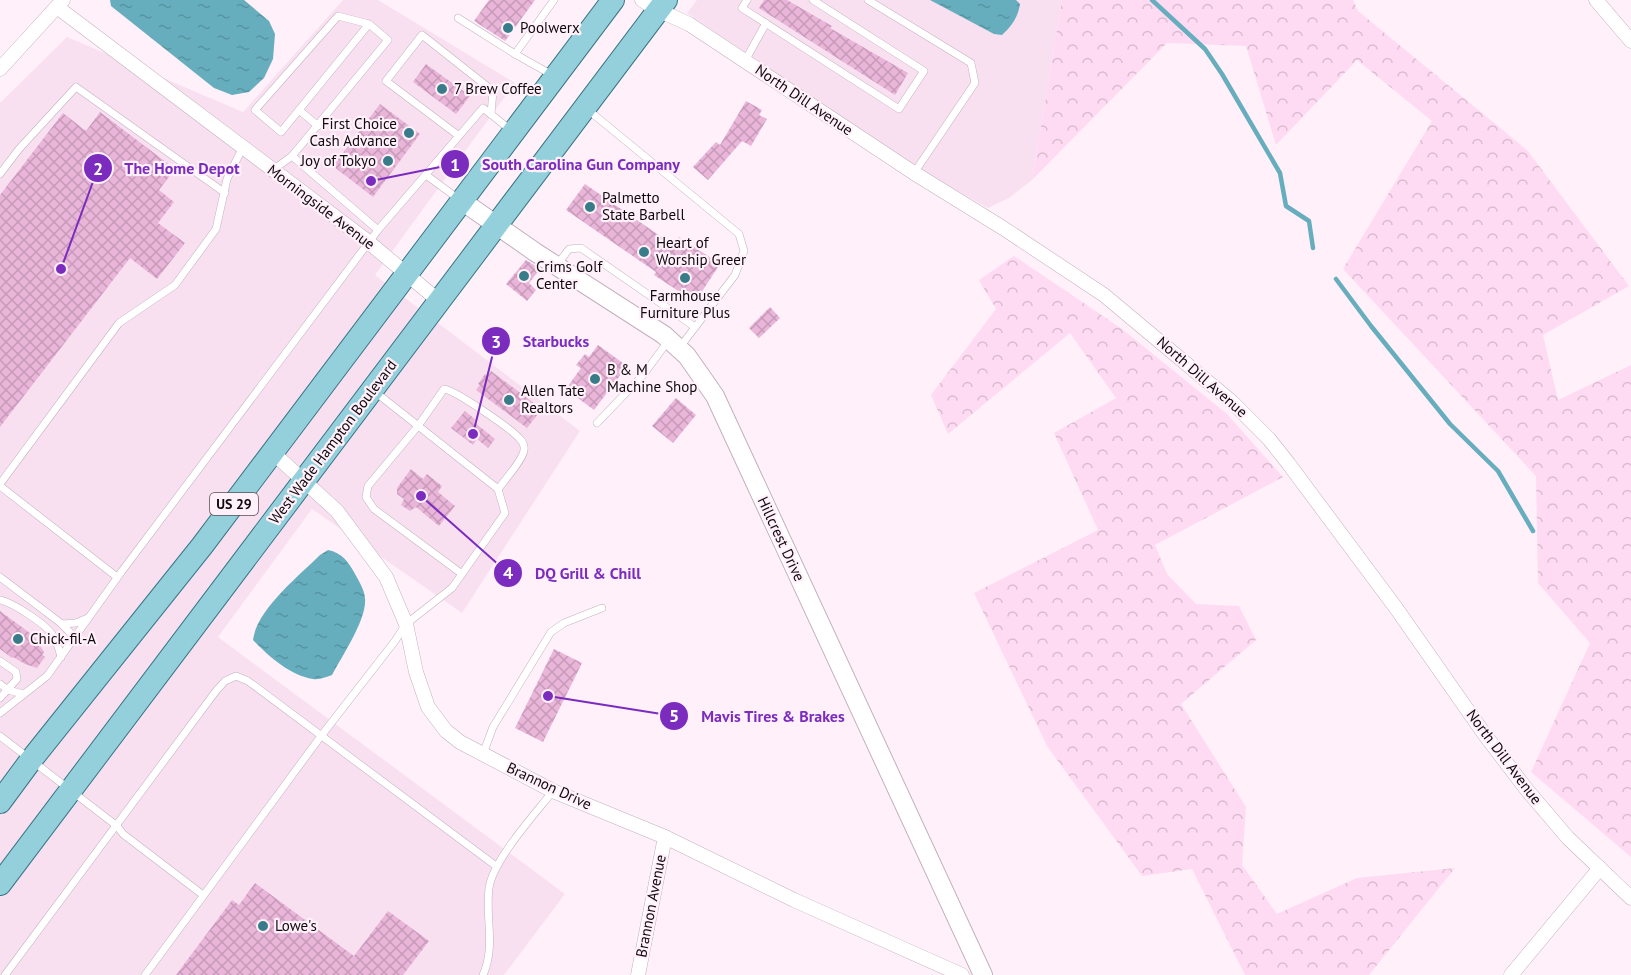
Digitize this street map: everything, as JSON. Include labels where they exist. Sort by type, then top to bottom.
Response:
[{"type":"main road","name":"US 29","points":[[0,802],[202,546],[514,132],[609,1]]},
{"type":"main road","name":"West Wade Hampton Boulevard","points":[[0,884],[585,108],[655,3]]},
{"type":"street","points":[[1596,0],[1631,40]]},
{"type":"street","name":"North Dill Avenue","points":[[655,3],[1104,295],[1232,402],[1269,439],[1302,481],[1527,790],[1568,838],[1631,898]]},
{"type":"street","points":[[0,69],[60,4]]},
{"type":"street","name":"Morningside Avenue","points":[[60,4],[368,242],[439,301]]},
{"type":"street","name":"Hillcrest Drive","points":[[462,201],[674,344],[705,379],[715,396],[983,975]]},
{"type":"street","name":"Brannon Drive","points":[[272,452],[337,511],[377,563],[394,591],[406,624],[416,672],[428,707],[447,731],[460,742],[553,791],[665,837],[805,905],[962,975]]},
{"type":"street","name":"Brannon Avenue","points":[[639,975],[665,837]]},
{"type":"street","points":[[1511,975],[1600,868]]},
{"type":"lane","points":[[515,54],[554,0]]},
{"type":"lane","points":[[747,0],[742,8],[899,109],[924,71],[813,0]]},
{"type":"lane","points":[[868,0],[971,63],[975,83],[914,173]]},
{"type":"lane","points":[[273,170],[292,156],[388,40],[369,24],[338,16],[255,110],[281,132],[369,24]]},
{"type":"lane","points":[[458,18],[555,76]]},
{"type":"lane","points":[[745,61],[766,23]]},
{"type":"lane","points":[[459,136],[386,81],[422,35],[493,91],[491,114]]},
{"type":"lane","points":[[0,174],[76,87],[225,193]]},
{"type":"lane","points":[[0,713],[47,676],[117,577],[368,242],[483,108],[514,132]]},
{"type":"lane","points":[[585,108],[739,234],[744,250],[735,275],[695,327],[674,344],[597,423]]},
{"type":"lane","points":[[299,110],[318,126]]},
{"type":"lane","points":[[117,577],[0,485],[119,323],[175,285],[216,229],[228,179],[243,147]]},
{"type":"lane","points":[[292,156],[378,230]]},
{"type":"lane","points":[[426,175],[462,201]]},
{"type":"lane","points":[[557,266],[569,249],[581,248],[695,327]]},
{"type":"lane","points":[[145,975],[406,624],[452,588],[506,513],[498,489],[372,389]]},
{"type":"lane","points":[[462,574],[374,509],[366,497],[368,486],[418,426],[444,389],[450,390],[517,435],[524,444],[524,453],[498,489]]},
{"type":"lane","points":[[0,577],[62,624],[75,638]]},
{"type":"lane","points":[[0,600],[23,612],[51,632],[61,657]]},
{"type":"lane","points":[[483,754],[493,727],[551,632],[564,623],[602,608]]},
{"type":"lane","points":[[62,624],[76,623],[88,618]]},
{"type":"lane","points":[[0,661],[16,672],[17,679],[0,698]]},
{"type":"lane","points":[[5,975],[225,681],[236,676],[248,681],[496,866]]},
{"type":"lane","points":[[0,684],[8,690],[22,694]]},
{"type":"lane","points":[[0,736],[203,895]]},
{"type":"lane","points":[[483,975],[490,952],[489,887],[496,866],[553,791]]},
{"type":"shaded area","points":[[343,0],[378,0],[515,83],[375,275],[580,431],[462,613],[312,509],[218,637],[565,894],[504,975],[0,975],[0,103],[67,37],[243,112]]},
{"type":"shaded area","points":[[697,0],[1062,0],[1032,180],[1009,198],[988,208],[917,168],[687,13]]},
{"type":"green space","points":[[1062,0],[1353,0],[1358,11],[1527,150],[1629,286],[1543,335],[1558,400],[1631,365],[1631,857],[1531,772],[1590,643],[1538,583],[1536,476],[1343,269],[1432,121],[1357,60],[1276,145],[1246,46],[1167,43],[1032,180]]},
{"type":"green space","points":[[1014,256],[1122,329],[1227,414],[1283,477],[1155,545],[1167,574],[1196,604],[1239,606],[1256,640],[1181,704],[1246,807],[1242,865],[1277,914],[1357,878],[1455,868],[1369,975],[1245,975],[1192,869],[1142,876],[1047,746],[974,593],[1098,530],[1054,433],[1116,398],[1070,333],[948,434],[931,395],[996,309],[979,280]]},
{"type":"water","points":[[110,0],[244,0],[269,21],[275,34],[273,59],[264,78],[249,92],[232,95],[214,88],[111,6]]},
{"type":"water","points":[[930,0],[1016,0],[1020,4],[1014,21],[1002,35],[994,34]]},
{"type":"water","points":[[328,550],[341,555],[350,565],[363,589],[365,607],[358,627],[332,675],[313,679],[288,670],[253,640],[256,628],[270,605],[301,573]]},
{"type":"building","points":[[489,0],[535,0],[505,41],[474,21]]},
{"type":"building","points":[[764,0],[787,0],[908,73],[895,95],[759,8]]},
{"type":"building","name":"7 Brew Coffee","points":[[426,64],[470,96],[456,114],[413,82]]},
{"type":"building","points":[[746,101],[762,110],[759,115],[767,119],[751,146],[742,141],[708,180],[693,167],[716,142],[720,145]]},
{"type":"building","points":[[380,104],[420,134],[373,197],[333,166]]},
{"type":"building","points":[[100,112],[175,169],[159,190],[174,202],[158,223],[185,243],[157,279],[130,258],[0,427],[0,195],[63,113],[86,131]]},
{"type":"building","points":[[585,184],[673,245],[679,237],[720,264],[695,302],[654,275],[656,272],[566,210]]},
{"type":"building","name":"Crims Golf Center","points":[[526,260],[540,269],[529,283],[536,290],[527,301],[506,284]]},
{"type":"building","points":[[770,307],[780,318],[759,338],[749,328]]},
{"type":"building","name":"B & M Machine Shop","points":[[598,345],[627,366],[594,410],[566,389],[581,368],[576,365],[585,354],[589,357]]},
{"type":"building","name":"Allen Tate Realtors","points":[[491,371],[542,409],[527,428],[476,390],[485,374],[488,376]]},
{"type":"building","points":[[676,398],[696,415],[673,443],[652,426]]},
{"type":"building","points":[[465,411],[476,420],[474,422],[495,439],[488,448],[477,439],[473,445],[451,428]]},
{"type":"building","points":[[411,469],[423,479],[427,474],[442,486],[438,492],[455,506],[439,526],[416,507],[410,511],[401,505],[404,499],[397,494],[397,488]]},
{"type":"building","name":"Chick-fil-A","points":[[0,611],[34,636],[45,657],[37,668],[12,658],[0,649]]},
{"type":"building","points":[[554,649],[582,663],[543,742],[515,728]]},
{"type":"building","name":"Lowe's","points":[[255,883],[354,956],[388,911],[429,941],[403,975],[176,975],[232,900],[239,905]]},
{"type":"waterway","points":[[1152,0],[1205,49],[1222,74],[1280,173],[1286,206],[1309,221],[1313,248]]},
{"type":"waterway","points":[[1336,279],[1450,424],[1498,471],[1533,531]]},
{"type":"place","name":"Poolwerx","points":[[508,28]]},
{"type":"place","name":"7 Brew Coffee","points":[[442,89]]},
{"type":"place","name":"First Choice Cash Advance","points":[[409,133]]},
{"type":"place","name":"Joy of Tokyo","points":[[388,161]]},
{"type":"place","name":"South Carolina Gun Company","points":[[371,181]]},
{"type":"place","name":"Palmetto State Barbell","points":[[590,207]]},
{"type":"place","name":"Heart of Worship Greer","points":[[644,252]]},
{"type":"place","name":"The Home Depot","points":[[61,269]]},
{"type":"place","name":"Crims Golf Center","points":[[524,276]]},
{"type":"place","name":"Farmhouse Furniture Plus","points":[[685,278]]},
{"type":"place","name":"B & M Machine Shop","points":[[595,379]]},
{"type":"place","name":"Allen Tate Realtors","points":[[509,400]]},
{"type":"place","name":"Starbucks","points":[[473,434]]},
{"type":"place","name":"DQ Grill & Chill","points":[[421,496]]},
{"type":"place","name":"Chick-fil-A","points":[[18,639]]},
{"type":"place","name":"Mavis Tires & Brakes","points":[[548,696]]},
{"type":"place","name":"Lowe's","points":[[263,926]]}]
